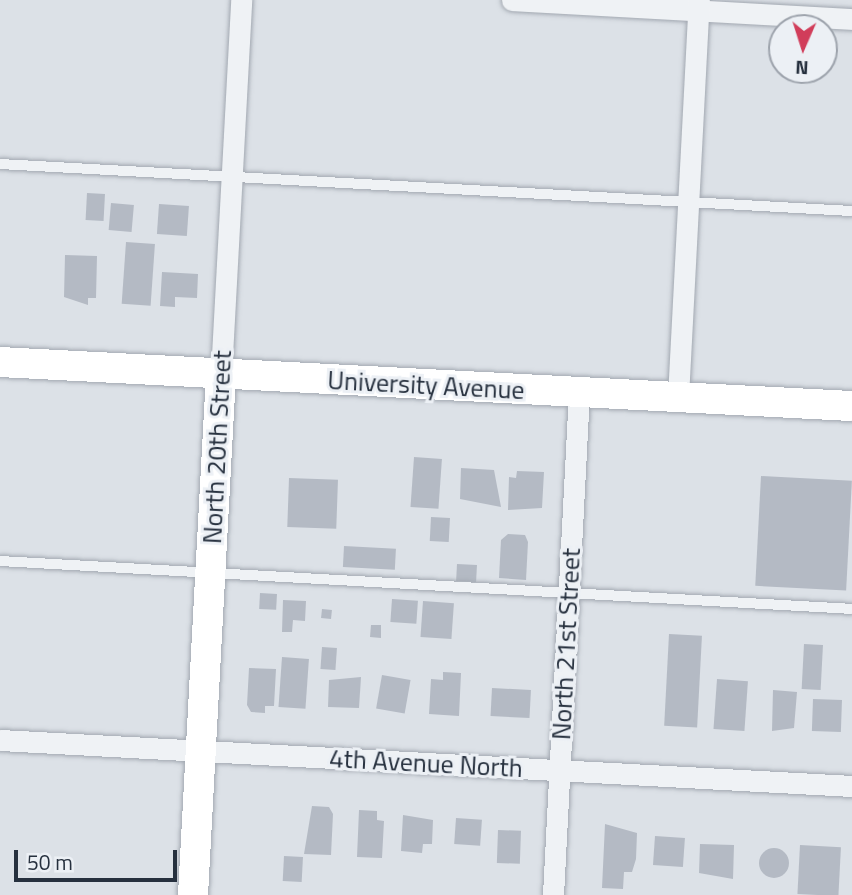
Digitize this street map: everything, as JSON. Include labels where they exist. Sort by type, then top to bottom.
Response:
[{"type":"street","name":"North 20th Street","points":[[193,895],[241,0]]},
{"type":"street","points":[[512,0],[699,5],[852,19]]},
{"type":"street","points":[[678,397],[699,5]]},
{"type":"street","name":"University Avenue","points":[[0,362],[852,406]]},
{"type":"street","name":"North 21st Street","points":[[553,895],[579,392]]},
{"type":"street","name":"4th Avenue North","points":[[0,740],[852,786]]},
{"type":"lane","points":[[0,164],[852,211]]},
{"type":"lane","points":[[0,561],[852,609]]},
{"type":"building","points":[[87,193],[105,194],[104,221],[86,220]]},
{"type":"building","points":[[111,203],[134,205],[132,232],[109,230]]},
{"type":"building","points":[[159,204],[189,206],[187,236],[157,234]]},
{"type":"building","points":[[126,242],[155,244],[151,306],[122,304]]},
{"type":"building","points":[[65,255],[97,256],[96,298],[88,298],[88,305],[64,297]]},
{"type":"building","points":[[162,272],[198,274],[197,298],[175,297],[175,307],[160,306]]},
{"type":"building","points":[[414,457],[442,459],[438,509],[411,507]]},
{"type":"building","points":[[461,468],[494,470],[501,507],[460,499]]},
{"type":"building","points":[[517,471],[544,472],[542,508],[508,510],[509,477],[516,478]]},
{"type":"building","points":[[761,476],[852,481],[846,591],[755,586]]},
{"type":"building","points":[[289,478],[338,480],[336,529],[287,527]]},
{"type":"building","points":[[431,517],[450,518],[449,542],[430,541]]},
{"type":"building","points":[[508,534],[525,535],[528,542],[526,580],[499,578],[501,540]]},
{"type":"building","points":[[344,546],[396,549],[395,570],[343,567]]},
{"type":"building","points":[[457,564],[477,565],[476,582],[456,581]]},
{"type":"building","points":[[260,593],[277,594],[276,610],[259,609]]},
{"type":"building","points":[[392,599],[418,601],[416,624],[390,622]]},
{"type":"building","points":[[283,600],[306,601],[305,621],[293,620],[292,632],[282,632]]},
{"type":"building","points":[[423,601],[454,603],[451,639],[420,637]]},
{"type":"building","points":[[322,609],[332,610],[331,619],[321,618]]},
{"type":"building","points":[[371,625],[381,625],[381,638],[370,637]]},
{"type":"building","points":[[669,634],[702,636],[697,728],[664,726]]},
{"type":"building","points":[[804,644],[823,645],[821,690],[802,689]]},
{"type":"building","points":[[322,647],[337,648],[335,670],[320,669]]},
{"type":"building","points":[[282,657],[309,659],[305,709],[279,707]]},
{"type":"building","points":[[249,668],[276,669],[274,706],[265,706],[265,713],[251,712],[247,705]]},
{"type":"building","points":[[443,672],[461,673],[459,716],[429,714],[431,679],[443,680]]},
{"type":"building","points":[[382,675],[411,680],[405,714],[376,708]]},
{"type":"building","points":[[361,677],[359,708],[328,707],[329,680]]},
{"type":"building","points":[[717,679],[748,681],[744,731],[714,729]]},
{"type":"building","points":[[492,688],[531,690],[529,718],[491,716]]},
{"type":"building","points":[[773,690],[797,692],[794,728],[772,731]]},
{"type":"building","points":[[813,699],[842,700],[841,732],[812,731]]},
{"type":"building","points":[[312,806],[329,807],[333,814],[331,855],[304,854]]},
{"type":"building","points":[[359,810],[377,811],[377,820],[384,821],[382,858],[357,857]]},
{"type":"building","points":[[403,815],[433,820],[432,844],[423,844],[422,853],[401,851]]},
{"type":"building","points":[[456,818],[482,820],[480,846],[454,844]]},
{"type":"building","points":[[605,824],[637,833],[636,859],[632,872],[624,872],[623,889],[602,888]]},
{"type":"building","points":[[498,830],[521,831],[520,864],[497,863]]},
{"type":"building","points":[[655,836],[685,838],[683,867],[653,865]]},
{"type":"building","points":[[700,844],[734,845],[733,879],[699,873]]},
{"type":"building","points":[[800,845],[841,847],[838,895],[797,894]]},
{"type":"building","points":[[774,848],[784,853],[789,863],[784,873],[774,878],[764,873],[759,863],[764,853]]},
{"type":"building","points":[[284,856],[303,857],[302,882],[283,881]]}]
